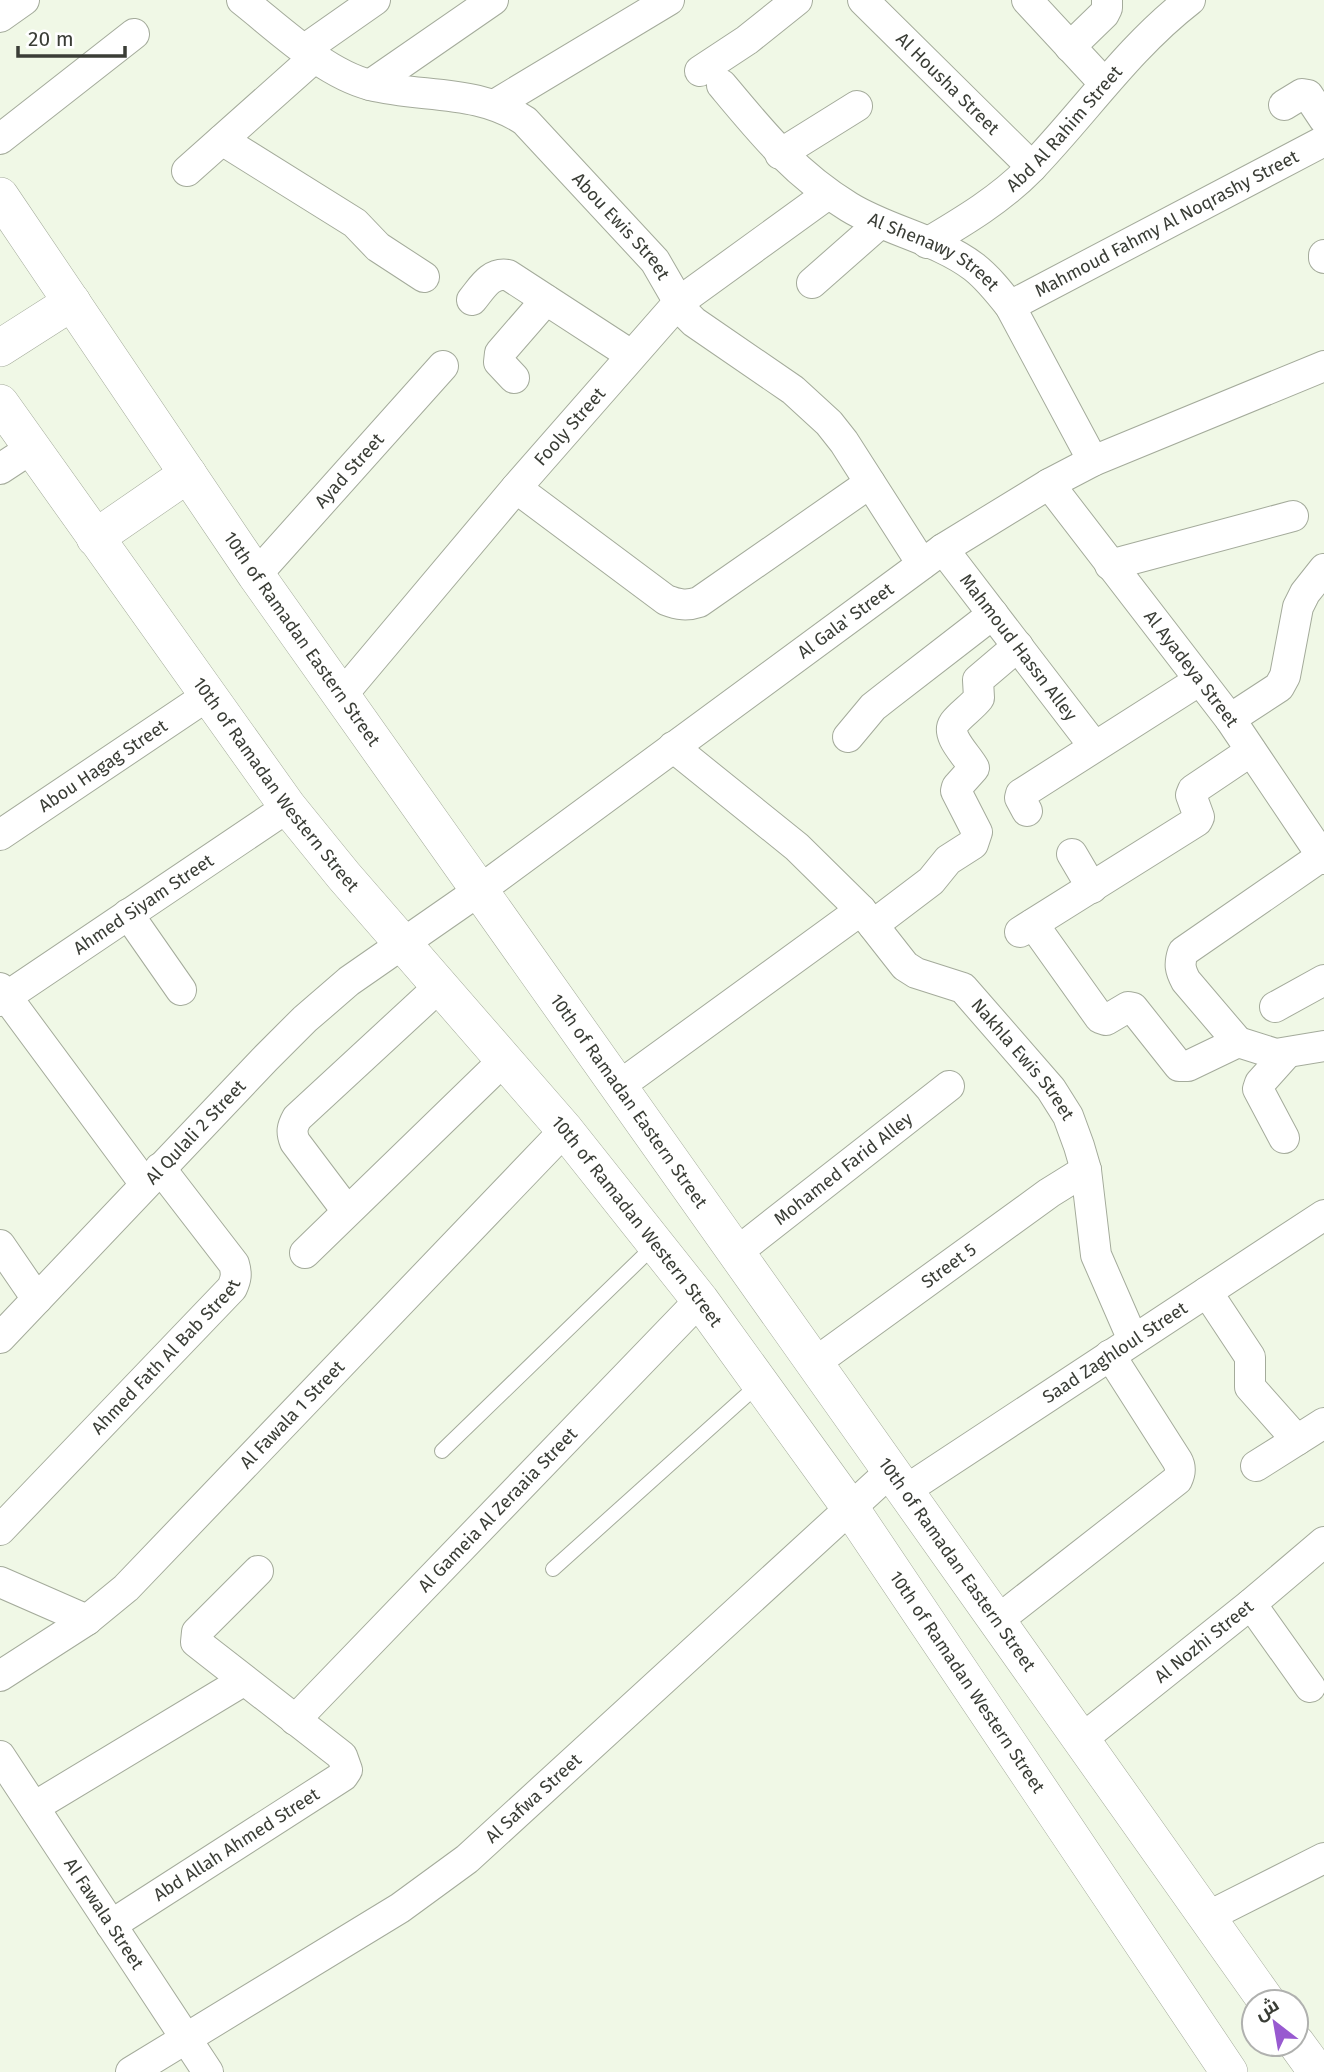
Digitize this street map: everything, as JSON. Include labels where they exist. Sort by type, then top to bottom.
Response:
[{"type":"street","points":[[0,16],[24,0]]},
{"type":"street","name":"Abou Ewis Street","points":[[242,0],[332,68],[370,85],[496,104],[511,111],[537,132],[655,261],[678,302],[694,323],[793,390],[812,406],[845,442],[870,483],[933,556]]},
{"type":"street","points":[[187,171],[310,53],[375,0]]},
{"type":"street","points":[[370,85],[493,0]]},
{"type":"street","points":[[496,104],[669,0]]},
{"type":"street","name":"Al Shenawy Street","points":[[797,0],[747,40],[711,78],[780,154],[828,194],[879,224],[952,253],[974,267],[993,285],[1010,306],[1093,461]]},
{"type":"street","name":"Al Housha Street","points":[[863,0],[1031,167]]},
{"type":"street","points":[[1027,0],[1104,83]]},
{"type":"street","points":[[1070,47],[1104,13],[1107,0]]},
{"type":"street","name":"Abd Al Rahim Street","points":[[927,243],[1007,190],[1031,167],[1138,46],[1190,0]]},
{"type":"street","points":[[0,139],[134,34]]},
{"type":"street","points":[[1284,105],[1302,94],[1308,94],[1324,119]]},
{"type":"street","points":[[780,154],[857,106]]},
{"type":"street","points":[[222,140],[355,223],[378,247],[424,277]]},
{"type":"street","name":"Mahmoud Fahmy Al Noqrashy Street","points":[[1010,306],[1324,141]]},
{"type":"street","name":"Fooly Street","points":[[342,695],[516,488],[678,302],[828,194]]},
{"type":"street","name":"10th of Ramadan Eastern Street","points":[[0,196],[256,575],[1257,1988]]},
{"type":"street","points":[[812,284],[879,224]]},
{"type":"street","points":[[472,300],[491,278],[502,274],[631,355]]},
{"type":"street","points":[[514,378],[499,362],[500,353],[546,300]]},
{"type":"street","points":[[0,348],[72,302]]},
{"type":"street","name":"Ayad Street","points":[[256,575],[443,366]]},
{"type":"street","name":"Al Gala' Street","points":[[403,942],[480,890],[933,556],[1049,484],[1093,461],[1324,367]]},
{"type":"street","name":"10th of Ramadan Western Street","points":[[0,403],[288,807],[344,876],[565,1130],[700,1300],[852,1509],[1228,2072]]},
{"type":"street","points":[[0,469],[32,448]]},
{"type":"street","points":[[95,538],[188,474]]},
{"type":"street","points":[[516,488],[666,600],[688,606],[699,602],[870,483]]},
{"type":"street","name":"Al Ayadeya Street","points":[[1049,484],[1230,719],[1319,841]]},
{"type":"street","points":[[1110,565],[1293,516]]},
{"type":"street","name":"Mahmoud Hassn Alley","points":[[933,556],[993,614],[1094,746]]},
{"type":"street","points":[[1230,719],[1279,687],[1285,676],[1298,607],[1305,593],[1324,569]]},
{"type":"street","points":[[848,737],[873,707],[993,614]]},
{"type":"street","points":[[619,1086],[867,918],[931,881],[948,860],[973,844],[977,832],[956,791],[974,768],[953,738],[951,730],[953,724],[979,698],[978,680],[1018,646]]},
{"type":"street","points":[[1027,811],[1020,798],[1021,794],[1200,680]]},
{"type":"street","name":"Abou Hagag Street","points":[[0,835],[207,696]]},
{"type":"street","name":"Nakhla Ewis Street","points":[[673,747],[797,847],[867,918],[905,967],[963,988],[1051,1089],[1068,1116],[1086,1170],[1096,1255],[1122,1348],[1180,1466],[1180,1474],[1177,1480],[998,1620]]},
{"type":"street","points":[[1238,1042],[1188,1066],[1179,1066],[1133,1008],[1128,1007],[1106,1020],[1100,1018],[1027,928],[1197,821],[1199,817],[1191,795],[1193,790],[1251,751]]},
{"type":"street","name":"Ahmed Siyam Street","points":[[2,995],[128,915],[288,807]]},
{"type":"street","points":[[1319,841],[1183,952],[1180,962],[1186,981],[1238,1042],[1276,1054],[1324,1046]]},
{"type":"street","points":[[1072,855],[1092,888]]},
{"type":"street","points":[[128,915],[181,990]]},
{"type":"street","name":"Al Qulali 2 Street","points":[[0,1338],[305,1019],[349,981],[403,942]]},
{"type":"street","points":[[1275,1007],[1324,980]]},
{"type":"street","points":[[347,1211],[295,1142],[292,1126],[441,985]]},
{"type":"street","points":[[2,995],[153,1176]]},
{"type":"street","points":[[1284,1138],[1258,1088],[1286,1054]]},
{"type":"street","points":[[305,1253],[504,1060]]},
{"type":"street","name":"Mohamed Farid Alley","points":[[737,1252],[949,1086]]},
{"type":"street","name":"Al Fawala 1 Street","points":[[0,1676],[87,1620],[146,1569],[565,1130]]},
{"type":"street","name":"Street 5","points":[[816,1362],[1049,1193],[1086,1170]]},
{"type":"street","name":"Ahmed Fath Al Bab Street","points":[[0,1530],[232,1288],[236,1280],[234,1264],[153,1176]]},
{"type":"street","name":"Saad Zaghloul Street","points":[[899,1480],[1122,1348],[1324,1215]]},
{"type":"street","points":[[0,1245],[37,1299]]},
{"type":"street","points":[[1207,1292],[1250,1357],[1250,1387],[1297,1440]]},
{"type":"street","name":"Al Gameia Al Zeraaia Street","points":[[295,1720],[700,1300]]},
{"type":"street","points":[[1256,1466],[1324,1423]]},
{"type":"street","name":"Al Safwa Street","points":[[131,2072],[400,1908],[467,1859],[852,1509],[899,1480]]},
{"type":"street","name":"Al Nozhi Street","points":[[1082,1739],[1324,1542]]},
{"type":"street","points":[[258,1571],[195,1637],[199,1647],[295,1720]]},
{"type":"street","points":[[0,1582],[87,1620]]},
{"type":"street","points":[[1251,1604],[1310,1687]]},
{"type":"street","points":[[34,1807],[243,1681]]},
{"type":"street","name":"Abd Allah Ahmed Street","points":[[111,1925],[343,1776],[347,1770],[342,1756],[295,1720]]},
{"type":"street","name":"Al Fawala Street","points":[[0,1756],[208,2072]]},
{"type":"street","points":[[1207,1917],[1324,1858]]},
{"type":"lane","points":[[442,1451],[656,1244]]},
{"type":"lane","points":[[553,1569],[760,1383]]}]
